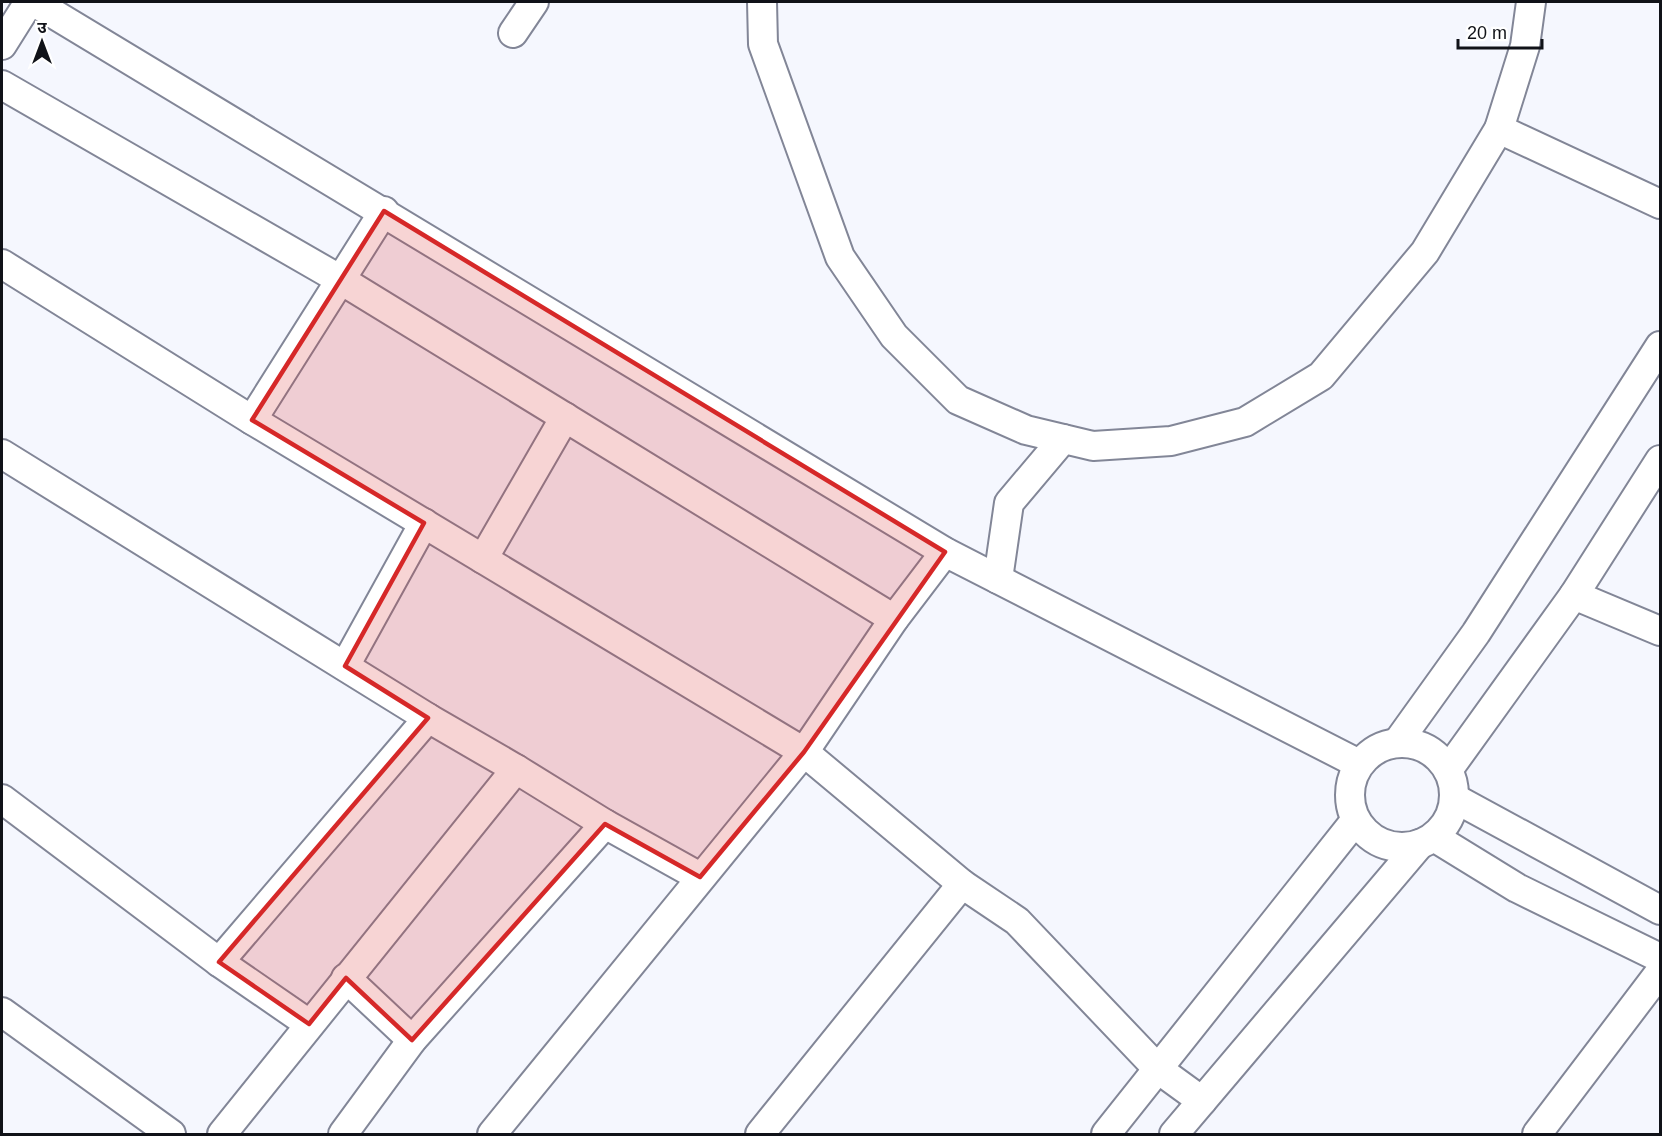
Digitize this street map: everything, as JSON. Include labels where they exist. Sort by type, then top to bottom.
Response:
[{"type":"street","points":[[2,45],[29,2]]},
{"type":"street","points":[[34,2],[384,211],[945,552],[1359,764]]},
{"type":"street","points":[[513,33],[534,2]]},
{"type":"street","points":[[762,2],[763,44],[840,257],[894,336],[958,400],[1026,430],[1093,446],[1170,441],[1245,422],[1321,376],[1425,252],[1499,129],[1525,46],[1531,2]]},
{"type":"street","points":[[2,85],[341,280],[894,619]]},
{"type":"street","points":[[1499,129],[1660,204]]},
{"type":"street","points":[[252,420],[384,211]]},
{"type":"street","points":[[2,264],[252,420],[804,752],[962,884],[1017,921],[1158,1069],[1202,1101]]},
{"type":"street","points":[[1397,742],[1476,633],[1660,346]]},
{"type":"street","points":[[483,560],[565,417]]},
{"type":"street","points":[[998,579],[1009,503],[1063,439]]},
{"type":"street","points":[[2,454],[428,718],[605,824],[700,877]]},
{"type":"street","points":[[1448,770],[1574,595],[1660,460]]},
{"type":"street","points":[[345,666],[424,523]]},
{"type":"street","points":[[492,1134],[804,752],[894,619],[945,552]]},
{"type":"street","points":[[1574,595],[1660,631]]},
{"type":"street","points":[[219,962],[428,718]]},
{"type":"street","points":[[1174,1134],[1427,840],[1444,826],[1451,813],[1454,798],[1453,783],[1439,757],[1412,744],[1397,742],[1383,746],[1370,753],[1359,764],[1352,777],[1349,791],[1350,807],[1355,821],[1371,837],[1391,846],[1406,847],[1427,840],[1517,888],[1660,958]]},
{"type":"street","points":[[222,1134],[516,769]]},
{"type":"street","points":[[1454,798],[1660,910]]},
{"type":"street","points":[[2,799],[219,962],[309,1024]]},
{"type":"street","points":[[1106,1134],[1355,821]]},
{"type":"street","points":[[352,1131],[412,1040],[605,824]]},
{"type":"street","points":[[760,1134],[962,884]]},
{"type":"street","points":[[1537,1134],[1660,972]]},
{"type":"street","points":[[346,978],[412,1040]]},
{"type":"street","points":[[2,1012],[171,1134]]},
{"type":"highlighted area","points":[[384,211],[945,552],[804,752],[700,877],[605,824],[412,1040],[346,978],[309,1024],[219,962],[428,718],[345,666],[424,523],[252,420]]}]
